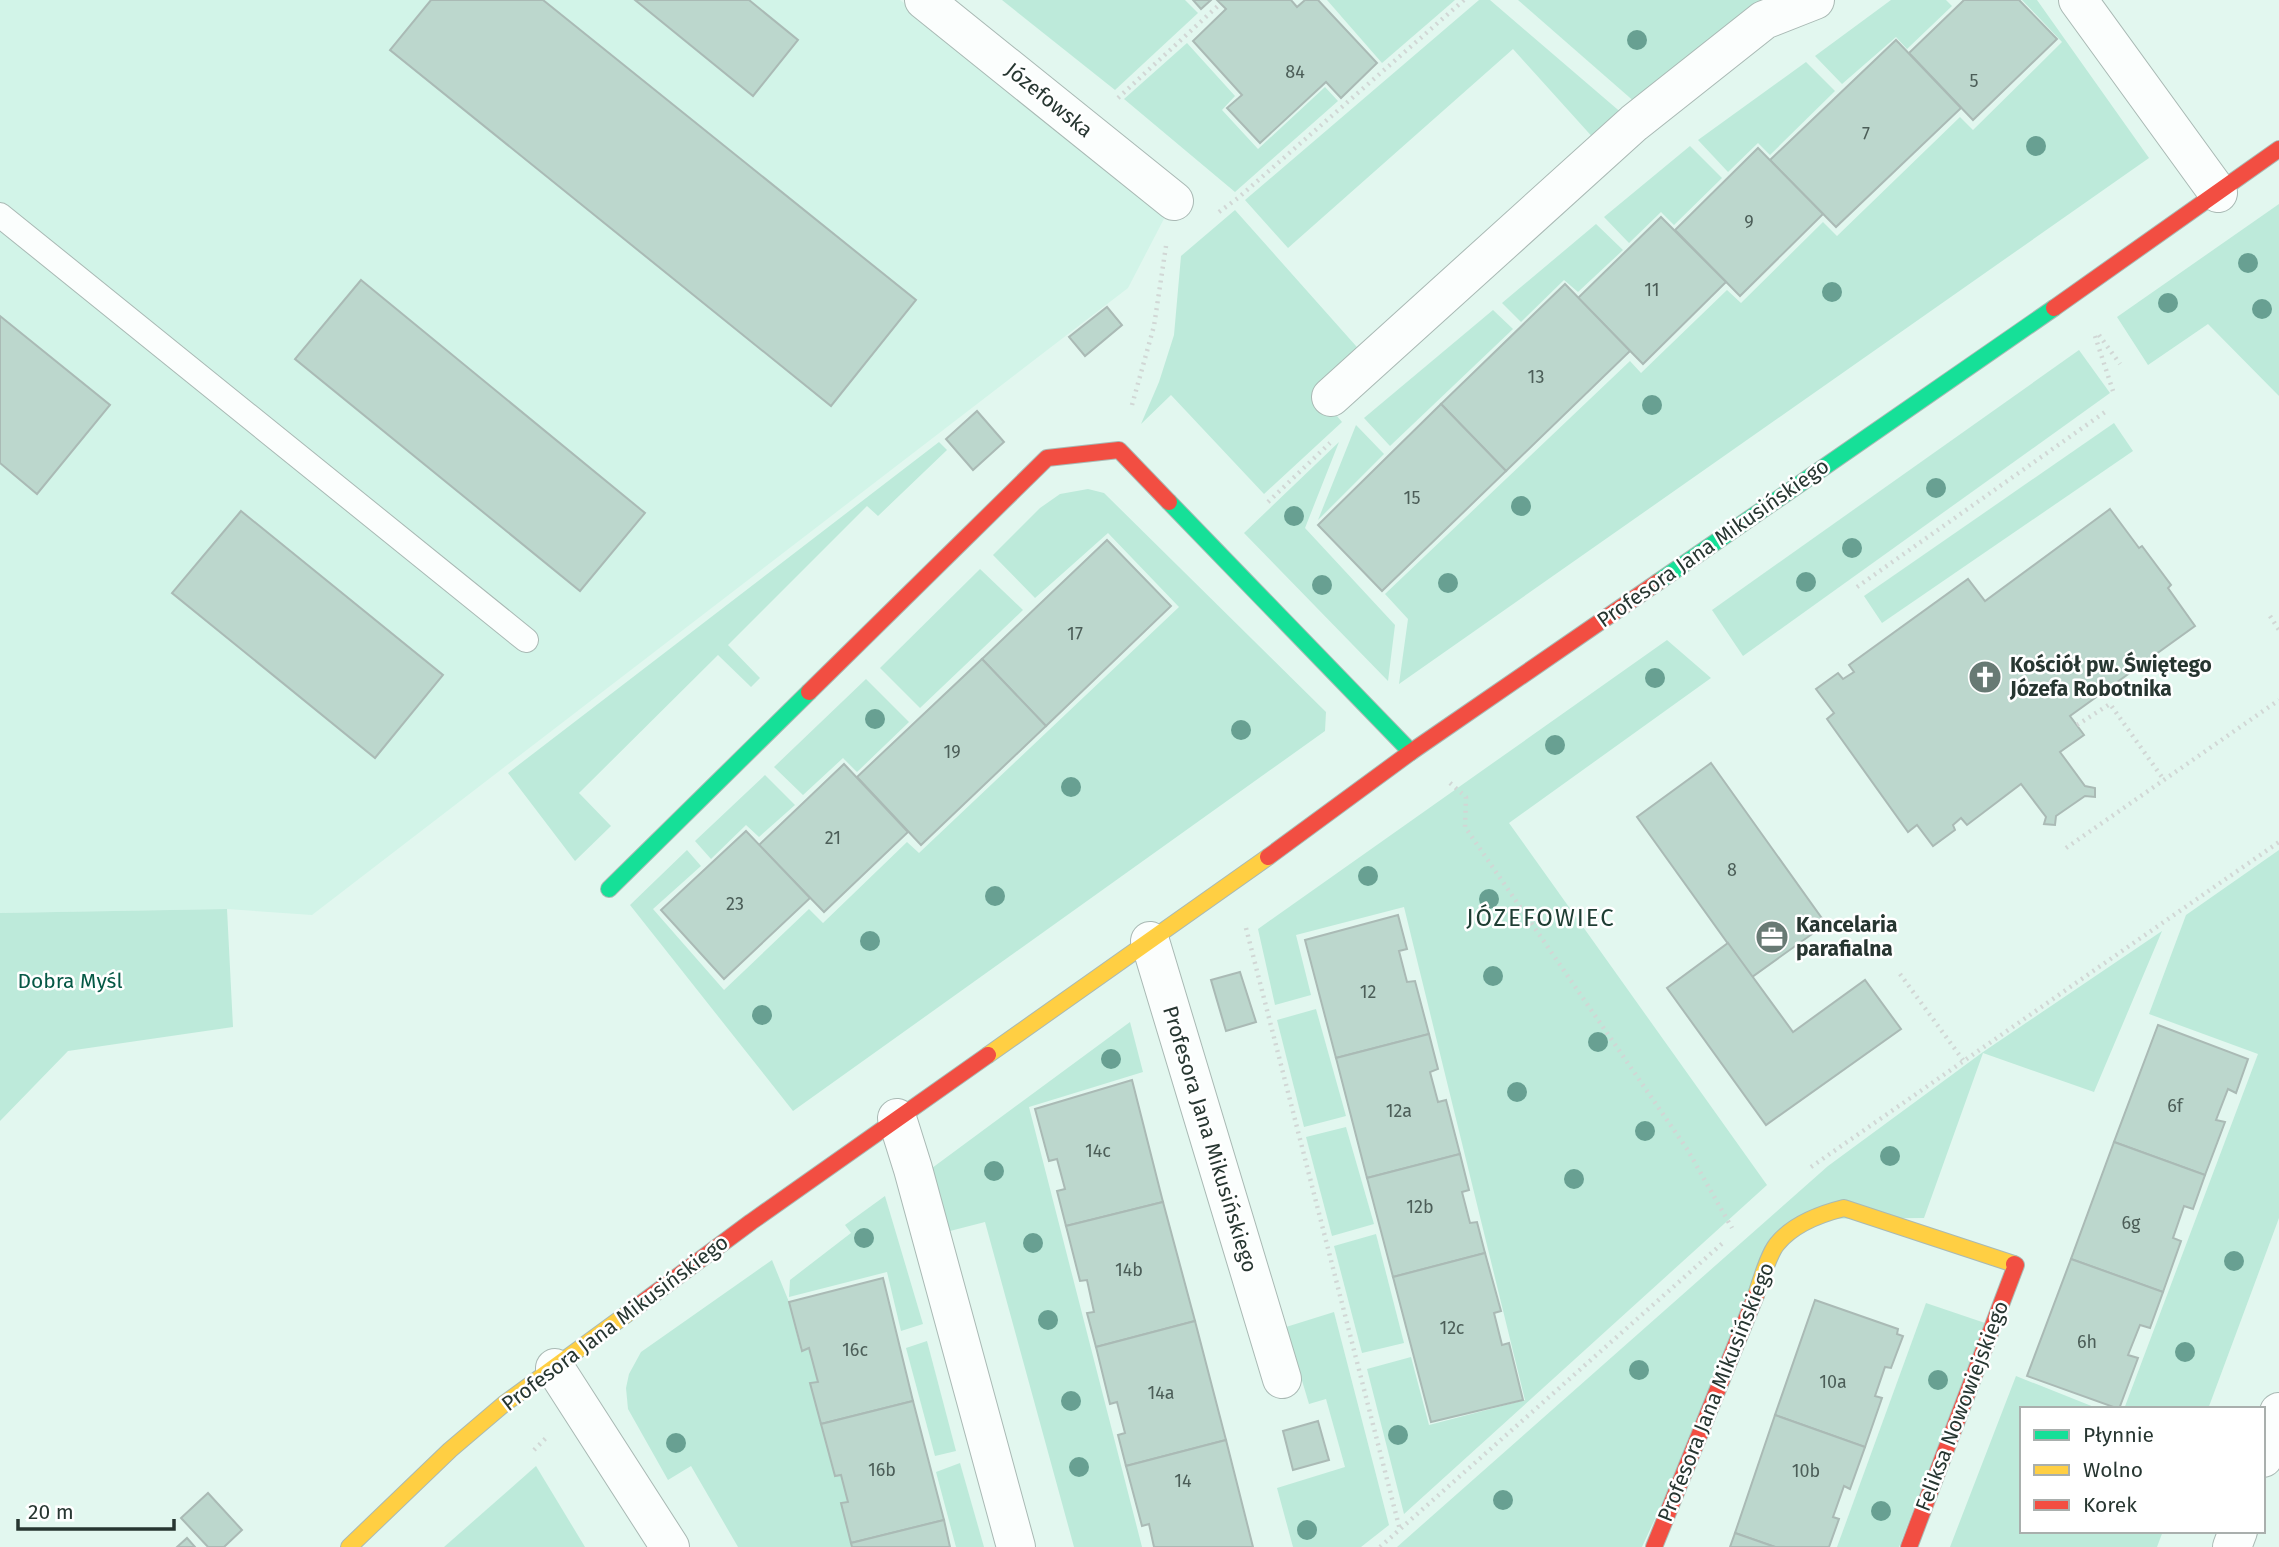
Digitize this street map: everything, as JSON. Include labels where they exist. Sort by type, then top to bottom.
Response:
[{"type":"street","name":"Józefowska","points":[[924,0],[1174,201]]},
{"type":"street","points":[[1331,397],[1634,123],[1764,20],[1815,0]]},
{"type":"street","points":[[2078,0],[2218,193]]},
{"type":"street","name":"Profesora Jana Mikusińskiego","points":[[349,1547],[450,1450],[504,1404],[751,1222],[1150,941],[1411,752],[2279,149]]},
{"type":"street","points":[[609,889],[1046,458],[1119,450],[1411,752]]},
{"type":"street","name":"Profesora Jana Mikusińskiego","points":[[1150,941],[1282,1379]]},
{"type":"street","points":[[897,1118],[1016,1547]]},
{"type":"street","name":"Profesora Jana Mikusińskiego","points":[[1654,1547],[1776,1245],[1799,1226],[1820,1213],[1844,1208],[2016,1265]]},
{"type":"street","name":"Feliksa Nowowiejskiego","points":[[1909,1547],[2016,1265]]},
{"type":"street","points":[[555,1368],[670,1547]]},
{"type":"street","points":[[2265,1452],[2279,1412]]},
{"type":"lane","points":[[0,215],[526,640]]},
{"type":"path","points":[[1238,198],[1464,0]]},
{"type":"path","points":[[1116,100],[1221,4]]},
{"type":"path","points":[[1154,326],[1165,252]]},
{"type":"path","points":[[2113,391],[2092,326],[2120,364]]},
{"type":"path","points":[[1857,587],[2105,412]]},
{"type":"path","points":[[1268,502],[1334,439]]},
{"type":"path","points":[[2270,617],[2279,630]]},
{"type":"path","points":[[2066,848],[2279,700]]},
{"type":"path","points":[[2077,725],[2110,704],[2164,780]]},
{"type":"path","points":[[1447,781],[1466,797],[1465,827],[1687,1149],[1734,1232]]},
{"type":"path","points":[[1245,924],[1401,1530]]},
{"type":"path","points":[[1900,974],[1964,1060]]},
{"type":"shaded area","points":[[0,0],[900,0],[1167,213],[1128,288],[312,915],[227,909],[0,913]]},
{"type":"green space","points":[[1002,0],[1185,0],[1198,13],[1115,90]]},
{"type":"green space","points":[[1327,0],[1455,0],[1382,63]]},
{"type":"green space","points":[[1479,0],[1490,0],[1624,115],[1596,141],[1513,49],[1288,248],[1245,200]]},
{"type":"green space","points":[[1518,0],[1786,0],[1637,104]]},
{"type":"green space","points":[[1891,0],[1946,0],[1952,6],[1907,49],[1896,37],[1842,84],[1815,56]]},
{"type":"green space","points":[[2022,0],[2037,0],[2149,158],[1399,684],[1408,619],[1385,594],[1630,361],[1641,373],[1727,290],[1741,303],[1823,222],[1837,236],[1960,117],[1973,130],[2062,42]]},
{"type":"green space","points":[[1187,43],[1235,96],[1222,110],[1258,149],[1325,87],[1338,101],[1235,192],[1124,99]]},
{"type":"green space","points":[[1806,62],[1835,91],[1770,155],[1758,143],[1728,172],[1698,140]]},
{"type":"green space","points":[[1690,146],[1722,178],[1674,225],[1661,212],[1629,243],[1604,217]]},
{"type":"green space","points":[[2279,204],[2279,396],[2208,324],[2148,365],[2117,317]]},
{"type":"green space","points":[[1235,210],[1364,355],[1321,397],[1342,422],[1264,494],[1171,395],[1141,424],[1159,382],[1174,335],[1181,256]]},
{"type":"green space","points":[[1596,224],[1623,250],[1578,292],[1564,280],[1521,322],[1502,303]]},
{"type":"green space","points":[[1493,310],[1513,329],[1390,446],[1364,418]]},
{"type":"green space","points":[[2079,350],[2110,393],[1743,656],[1712,610]]},
{"type":"green space","points":[[2114,423],[2133,451],[1882,623],[1864,596]]},
{"type":"green space","points":[[1356,425],[1384,454],[1318,520]]},
{"type":"green space","points":[[939,442],[947,450],[878,516],[867,506],[728,645],[760,678],[751,687],[718,655],[579,793],[611,826],[575,861],[508,773]]},
{"type":"green space","points":[[1339,442],[1305,528],[1395,625],[1388,681],[1244,533]]},
{"type":"green space","points":[[1088,489],[1104,493],[1326,712],[1325,731],[793,1111],[630,905],[687,850],[701,866],[653,909],[724,990],[809,909],[823,923],[907,842],[919,853],[1179,607],[1108,533],[1035,598],[993,555],[1040,508],[1060,494]]},
{"type":"green space","points":[[980,569],[1023,610],[920,708],[880,668]]},
{"type":"green space","points":[[1667,640],[1711,678],[1509,823],[1767,1185],[1404,1514],[1367,1369],[1411,1357],[1429,1425],[1525,1400],[1404,907],[1296,935],[1311,995],[1275,1005],[1258,929]]},
{"type":"green space","points":[[866,679],[909,722],[857,772],[843,758],[803,795],[774,767]]},
{"type":"green space","points":[[765,775],[795,805],[759,837],[746,825],[711,859],[695,841]]},
{"type":"green space","points":[[2279,850],[2279,1218],[2209,1407],[2125,1407],[2258,1054],[2149,1014],[2186,915]]},
{"type":"green space","name":"Dobra Myśl","points":[[227,909],[233,1027],[68,1051],[0,1121],[0,913]]},
{"type":"green space","points":[[2162,931],[2094,1092],[1983,1053],[1924,1218],[1793,1219],[1642,1547],[1397,1547],[1828,1166],[1983,1052]]},
{"type":"green space","points":[[1316,1009],[1346,1116],[1304,1127],[1277,1020]]},
{"type":"green space","points":[[1130,1022],[1143,1072],[1029,1107],[1142,1547],[1074,1547],[985,1222],[950,1231],[928,1171]]},
{"type":"green space","points":[[1346,1127],[1374,1224],[1332,1236],[1306,1137]]},
{"type":"green space","points":[[885,1196],[923,1324],[901,1331],[887,1272],[789,1297],[790,1280],[851,1233],[845,1225]]},
{"type":"green space","points":[[1376,1234],[1404,1343],[1362,1353],[1334,1246]]},
{"type":"green space","points":[[772,1260],[789,1302],[801,1351],[809,1348],[818,1382],[810,1383],[835,1475],[841,1475],[848,1502],[842,1503],[853,1547],[738,1547],[691,1466],[668,1480],[628,1409],[626,1388],[629,1374],[641,1352]]},
{"type":"green space","points":[[1926,1303],[1985,1323],[1899,1547],[1837,1547]]},
{"type":"green space","points":[[1334,1312],[1389,1525],[1361,1547],[1293,1547],[1277,1488],[1345,1467],[1326,1399],[1309,1404],[1286,1327]]},
{"type":"green space","points":[[927,1341],[956,1451],[935,1456],[906,1348]]},
{"type":"green space","points":[[2016,1376],[2094,1407],[2020,1407],[2020,1533],[2162,1533],[2157,1547],[1950,1547]]},
{"type":"green space","points":[[960,1463],[984,1547],[956,1547],[936,1472]]},
{"type":"green space","points":[[536,1466],[585,1547],[444,1547]]},
{"type":"building","points":[[431,0],[543,0],[916,300],[831,406],[390,50]]},
{"type":"building","points":[[635,0],[749,0],[798,40],[753,96]]},
{"type":"building","points":[[1193,0],[1211,0],[1201,9]]},
{"type":"building","points":[[1217,0],[1291,0],[1297,7],[1305,0],[1318,0],[1377,63],[1341,98],[1326,82],[1260,143],[1227,108],[1242,95],[1193,41],[1226,9]]},
{"type":"building","points":[[1964,0],[2019,0],[2057,39],[1973,120],[1909,53]]},
{"type":"building","points":[[1896,40],[1961,108],[1836,227],[1770,160]]},
{"type":"building","points":[[1758,148],[1823,214],[1740,296],[1675,230]]},
{"type":"building","points":[[1661,217],[1726,282],[1643,364],[1578,298]]},
{"type":"building","points":[[361,280],[645,513],[580,591],[295,359]]},
{"type":"building","points":[[1565,284],[1630,351],[1506,471],[1441,404]]},
{"type":"building","points":[[1107,307],[1122,325],[1085,356],[1069,337]]},
{"type":"building","points":[[0,316],[110,405],[37,494],[0,463]]},
{"type":"building","points":[[1441,404],[1506,471],[1382,591],[1318,525]]},
{"type":"building","points":[[977,411],[1004,442],[973,470],[946,439]]},
{"type":"building","name":"Kościół pw. Świętego Józefa Robotnika","points":[[2110,509],[2171,585],[2168,588],[2195,626],[2070,716],[2084,735],[2060,752],[2085,786],[2095,788],[2095,797],[2085,796],[2056,816],[2055,825],[2044,824],[2046,817],[2021,784],[1967,825],[1961,818],[1953,825],[1955,830],[1933,846],[1917,825],[1908,832],[1827,719],[1834,713],[1816,689],[1838,673],[1843,679],[1854,672],[1849,665],[1968,579],[1985,601]]},
{"type":"building","points":[[241,511],[443,675],[375,758],[172,593]]},
{"type":"building","points":[[1107,540],[1171,606],[1046,726],[982,659]]},
{"type":"building","points":[[982,659],[1046,726],[921,845],[857,777]]},
{"type":"building","points":[[1711,763],[1826,924],[1752,977],[1637,817]]},
{"type":"building","points":[[844,764],[908,832],[824,912],[759,845]]},
{"type":"building","points":[[746,831],[810,898],[724,979],[661,910]]},
{"type":"building","points":[[1398,915],[1407,949],[1399,951],[1407,982],[1415,981],[1429,1034],[1336,1058],[1305,940]]},
{"type":"building","points":[[1728,943],[1793,1032],[1865,980],[1901,1029],[1766,1125],[1667,988]]},
{"type":"building","points":[[1240,972],[1256,1022],[1226,1031],[1211,980]]},
{"type":"building","points":[[2158,1025],[2248,1059],[2236,1093],[2228,1089],[2216,1120],[2225,1122],[2205,1175],[2114,1142]]},
{"type":"building","points":[[1429,1034],[1438,1069],[1430,1072],[1438,1102],[1446,1100],[1460,1154],[1367,1178],[1336,1058]]},
{"type":"building","points":[[1132,1080],[1163,1202],[1066,1226],[1057,1191],[1065,1189],[1057,1159],[1049,1161],[1035,1109]]},
{"type":"building","points":[[2114,1142],[2205,1175],[2193,1209],[2184,1206],[2173,1238],[2181,1241],[2163,1292],[2071,1259]]},
{"type":"building","points":[[1460,1154],[1469,1190],[1462,1192],[1470,1223],[1477,1222],[1485,1253],[1393,1277],[1367,1178]]},
{"type":"building","points":[[1163,1202],[1195,1321],[1096,1347],[1087,1313],[1094,1312],[1087,1280],[1080,1281],[1066,1226]]},
{"type":"building","points":[[1485,1253],[1501,1311],[1494,1313],[1502,1345],[1509,1343],[1523,1400],[1431,1422],[1393,1277]]},
{"type":"building","points":[[2071,1259],[2163,1292],[2150,1328],[2140,1325],[2128,1355],[2138,1358],[2120,1407],[2027,1376]]},
{"type":"building","points":[[883,1278],[913,1401],[821,1424],[810,1383],[818,1382],[809,1348],[802,1351],[789,1302]]},
{"type":"building","points":[[1815,1300],[1898,1329],[1897,1334],[1903,1336],[1891,1368],[1885,1367],[1875,1396],[1882,1398],[1865,1447],[1775,1415]]},
{"type":"building","points":[[1195,1321],[1226,1440],[1126,1466],[1118,1435],[1125,1433],[1117,1402],[1110,1404],[1096,1347]]},
{"type":"building","points":[[913,1401],[944,1520],[851,1543],[841,1503],[848,1502],[841,1475],[835,1476],[821,1424]]},
{"type":"building","points":[[1775,1415],[1865,1447],[1850,1489],[1844,1486],[1833,1517],[1839,1519],[1829,1547],[1775,1547],[1735,1533]]},
{"type":"building","points":[[1318,1421],[1329,1460],[1293,1470],[1283,1431]]},
{"type":"building","points":[[1226,1440],[1253,1547],[1154,1547],[1149,1524],[1142,1526],[1126,1466]]},
{"type":"building","points":[[208,1493],[242,1530],[224,1547],[208,1547],[181,1518]]},
{"type":"building","points":[[944,1520],[950,1547],[852,1547],[851,1543]]},
{"type":"building","points":[[1735,1533],[1775,1547],[1730,1547]]},
{"type":"building","points":[[187,1538],[195,1547],[177,1547]]},
{"type":"traffic: fast","points":[[1658,582],[2054,308]]},
{"type":"traffic: fast","points":[[1169,502],[1411,752]]},
{"type":"traffic: fast","points":[[609,889],[809,692]]},
{"type":"traffic: slow","points":[[988,1055],[1268,857]]},
{"type":"traffic: slow","points":[[1756,1295],[1771,1255],[1783,1237],[1808,1221],[1844,1208],[2014,1264]]},
{"type":"traffic: slow","points":[[349,1547],[450,1450],[504,1404],[631,1311]]},
{"type":"traffic: jam","points":[[2054,308],[2279,149]]},
{"type":"traffic: jam","points":[[809,692],[1047,458],[1119,450],[1169,502]]},
{"type":"traffic: jam","points":[[1268,857],[1411,752],[1658,582]]},
{"type":"traffic: jam","points":[[631,1311],[751,1222],[988,1055]]},
{"type":"traffic: jam","points":[[1909,1547],[2016,1265],[2014,1264]]},
{"type":"traffic: jam","points":[[1654,1547],[1756,1295]]},
{"type":"place","name":"Kościół pw. Świętego Józefa Robotnika","points":[[1985,677]]},
{"type":"place","name":"Kancelaria parafialna","points":[[1772,937]]},
{"type":"district","name":"JÓZEFOWIEC","points":[[1541,918]]}]
